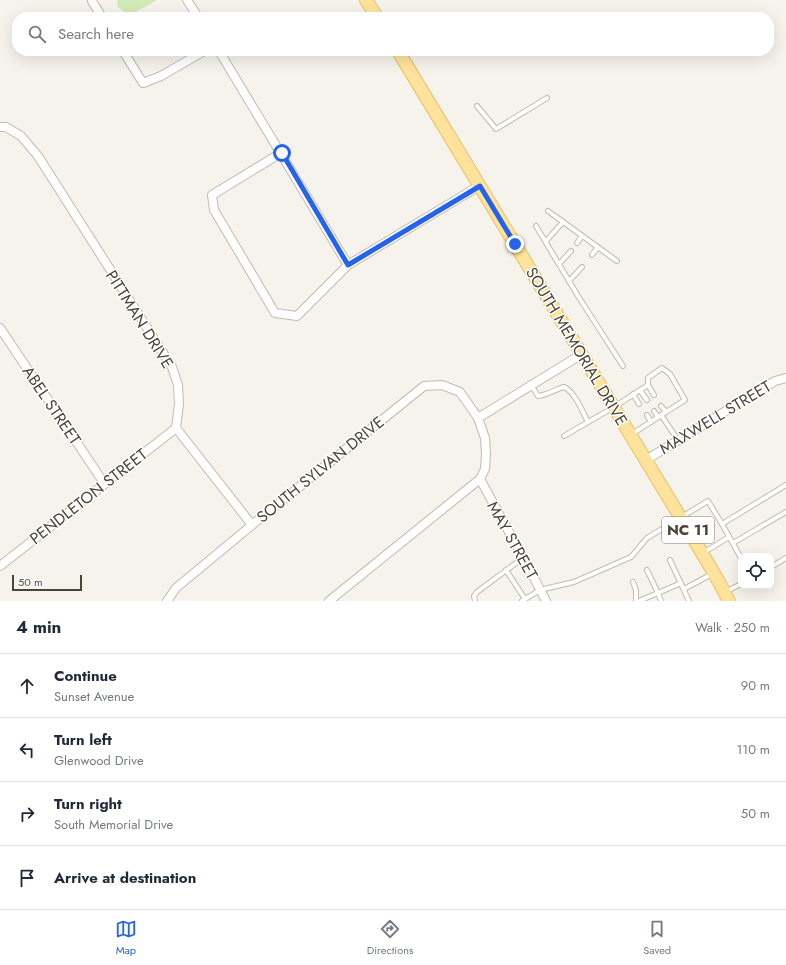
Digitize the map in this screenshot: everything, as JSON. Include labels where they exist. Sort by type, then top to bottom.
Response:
[{"type":"main road","points":[[366,0],[374,12]]},
{"type":"main road","name":"SOUTH MEMORIAL DRIVE","points":[[401,56],[715,573],[727,597]]},
{"type":"street","points":[[92,0],[99,12]]},
{"type":"street","points":[[187,0],[195,12]]},
{"type":"street","points":[[126,56],[143,83],[161,76],[195,56]]},
{"type":"street","points":[[221,56],[282,153],[348,265]]},
{"type":"street","name":"PITTMAN DRIVE","points":[[0,127],[6,127],[21,136],[38,156],[172,367],[178,385],[179,404],[176,428]]},
{"type":"street","points":[[282,153],[212,195],[214,210],[275,313],[297,316],[348,265],[480,186]]},
{"type":"street","name":"ABEL STREET","points":[[0,328],[104,483]]},
{"type":"street","points":[[478,418],[582,354]]},
{"type":"street","name":"MAXWELL STREET","points":[[646,460],[775,381],[786,378]]},
{"type":"street","name":"SOUTH SYLVAN DRIVE","points":[[167,601],[176,588],[424,386],[442,386],[460,392],[478,418],[485,438],[486,454],[485,469],[480,479]]},
{"type":"street","points":[[176,428],[252,525]]},
{"type":"street","name":"PENDLETON STREET","points":[[0,566],[176,428]]},
{"type":"street","points":[[329,601],[480,479]]},
{"type":"street","name":"MAY STREET","points":[[480,479],[546,601]]},
{"type":"lane","points":[[477,106],[496,129],[547,98]]},
{"type":"lane","points":[[548,210],[617,261]]},
{"type":"lane","points":[[546,242],[563,222]]},
{"type":"lane","points":[[536,226],[623,366]]},
{"type":"lane","points":[[577,243],[582,236]]},
{"type":"lane","points":[[592,256],[598,247]]},
{"type":"lane","points":[[559,264],[571,251]]},
{"type":"lane","points":[[569,281],[582,267]]},
{"type":"lane","points":[[631,435],[685,400],[670,374],[662,368],[648,378],[648,385],[654,395]]},
{"type":"lane","points":[[564,436],[648,385]]},
{"type":"lane","points":[[531,386],[538,396],[542,396],[564,387],[569,389],[588,422]]},
{"type":"lane","points":[[640,390],[647,400]]},
{"type":"lane","points":[[633,394],[639,404]]},
{"type":"lane","points":[[661,406],[661,415]]},
{"type":"lane","points":[[654,411],[661,415],[678,440]]},
{"type":"lane","points":[[647,415],[651,422]]},
{"type":"lane","points":[[722,524],[786,486]]},
{"type":"lane","points":[[506,570],[523,600],[540,590],[574,582],[631,557],[647,538],[708,501],[738,553]]},
{"type":"lane","points":[[733,543],[786,512]]},
{"type":"lane","points":[[702,553],[729,537]]},
{"type":"lane","points":[[475,601],[474,596],[477,592],[523,558]]},
{"type":"lane","points":[[774,565],[786,558]]},
{"type":"lane","points":[[670,560],[689,601]]},
{"type":"lane","points":[[647,570],[661,601]]},
{"type":"lane","points":[[684,589],[715,573]]},
{"type":"lane","points":[[632,582],[636,590],[636,601]]},
{"type":"lane","points":[[639,601],[681,583]]},
{"type":"lane","points":[[727,597],[738,587]]},
{"type":"green space","points":[[156,0],[135,12],[125,12],[118,7],[117,1]]},
{"type":"route","points":[[282,153],[348,265],[480,186],[515,244]]}]
